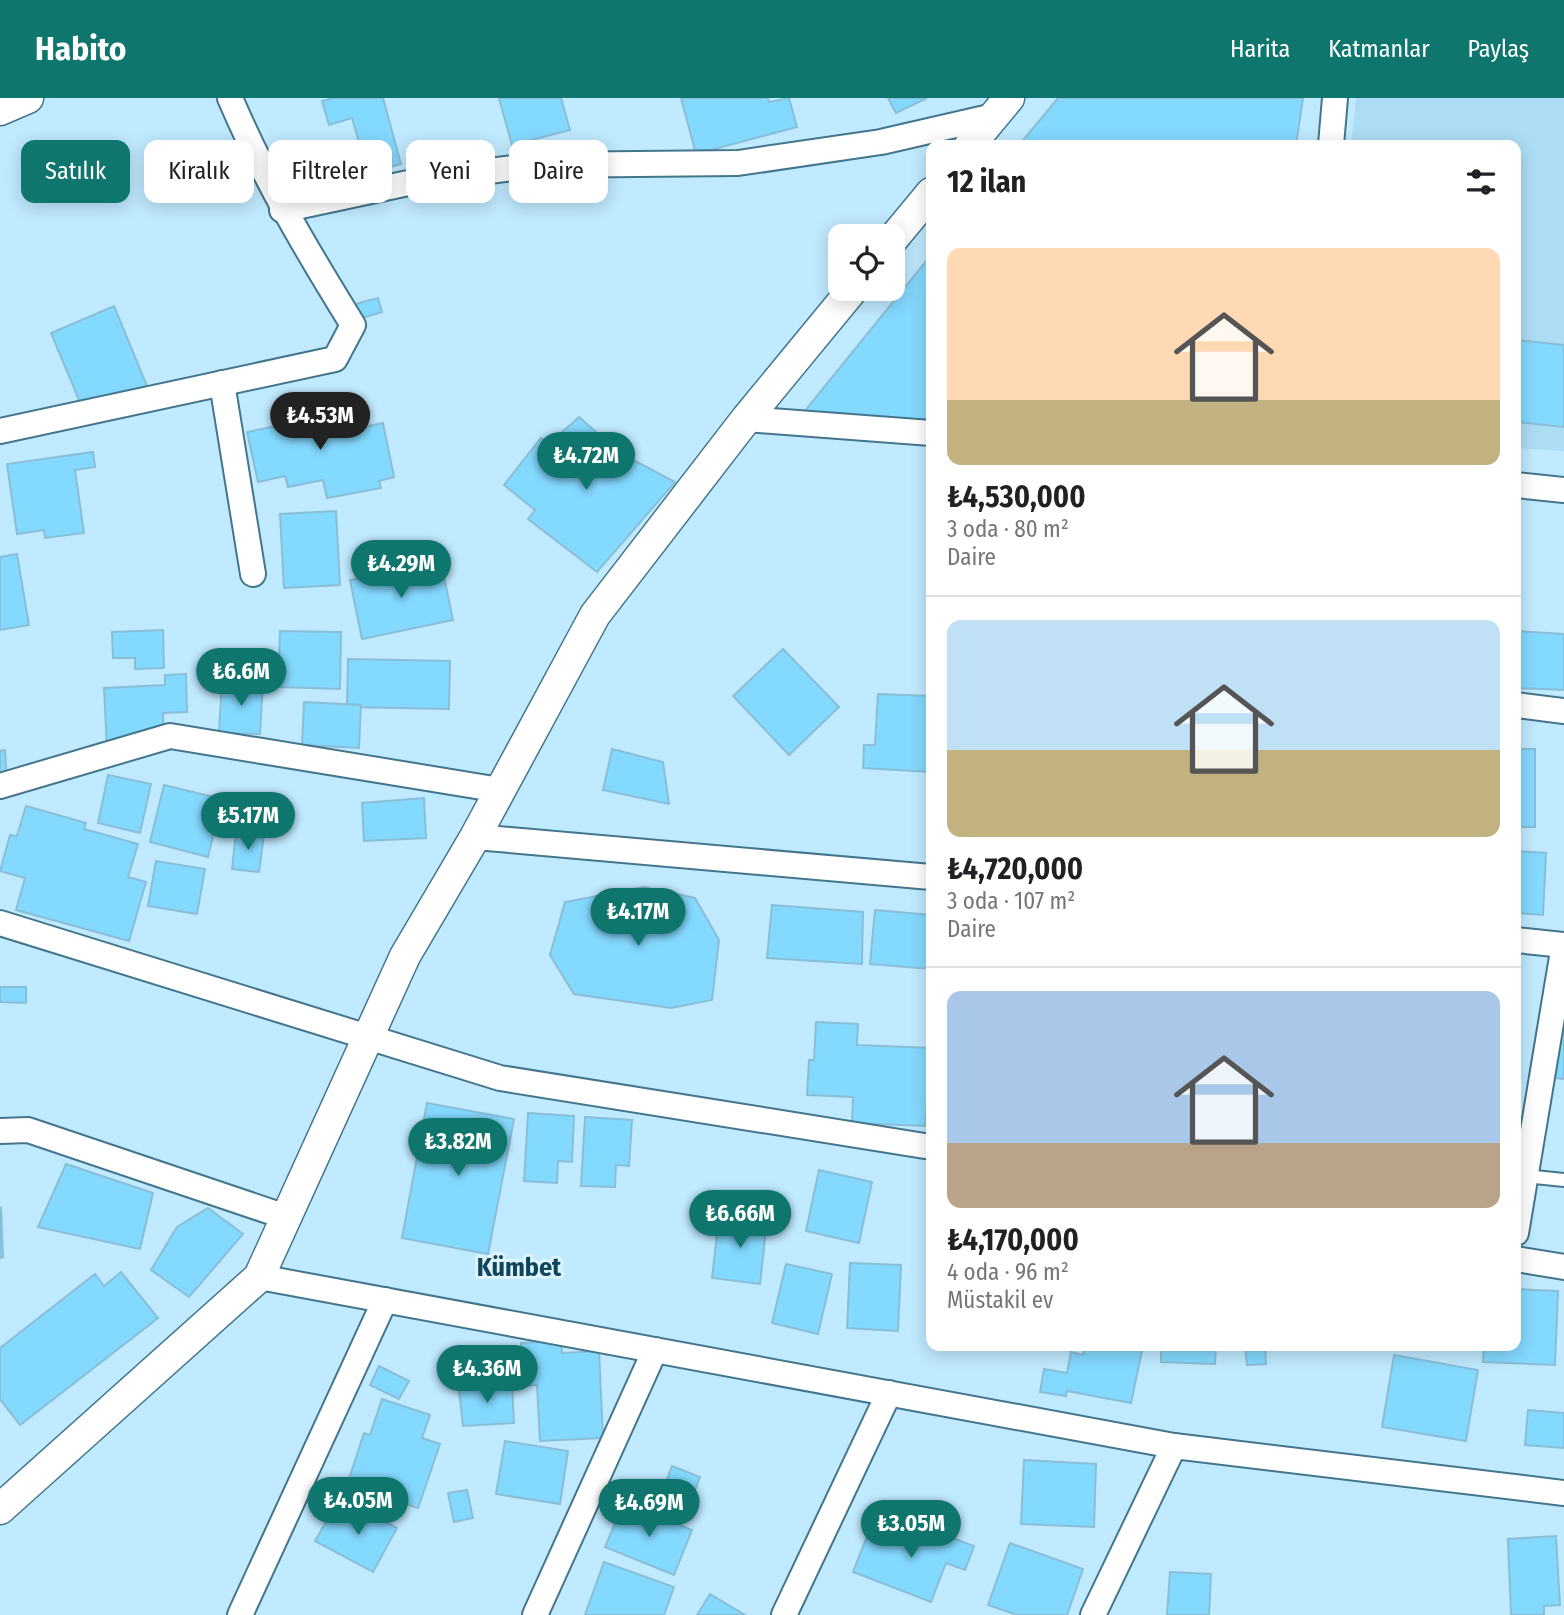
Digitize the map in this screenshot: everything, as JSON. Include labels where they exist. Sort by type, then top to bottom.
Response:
[{"type":"street","points":[[0,110],[28,98]]},
{"type":"street","points":[[0,431],[335,359],[353,325],[282,210],[258,165],[230,98]]},
{"type":"street","points":[[1331,140],[1335,98]]},
{"type":"street","points":[[282,210],[427,180],[537,165],[738,163],[881,142],[1002,107]]},
{"type":"street","points":[[974,140],[1002,107]]},
{"type":"street","points":[[905,224],[926,199]]},
{"type":"street","points":[[0,1509],[259,1277],[405,956],[475,836],[595,615],[746,419],[843,301]]},
{"type":"street","points":[[222,383],[253,573]]},
{"type":"street","points":[[746,419],[926,433]]},
{"type":"street","points":[[1521,486],[1564,490]]},
{"type":"street","points":[[1521,706],[1564,711]]},
{"type":"street","points":[[0,786],[170,736],[500,790]]},
{"type":"street","points":[[475,836],[926,877]]},
{"type":"street","points":[[0,923],[500,1078],[926,1146]]},
{"type":"street","points":[[1521,941],[1564,945],[1521,1201]]},
{"type":"street","points":[[0,1131],[28,1130],[286,1217]]},
{"type":"street","points":[[1521,1260],[1564,1267]]},
{"type":"street","points":[[259,1277],[1174,1446],[1564,1493]]},
{"type":"street","points":[[240,1615],[386,1300]]},
{"type":"street","points":[[535,1615],[655,1350]]},
{"type":"street","points":[[784,1615],[889,1393]]},
{"type":"street","points":[[1093,1615],[1174,1446]]},
{"type":"lane","points":[[1525,1176],[1564,1180]]},
{"type":"shaded area","points":[[1356,98],[1564,98],[1564,451],[1521,448],[1521,140],[1352,140]]},
{"type":"building","points":[[334,98],[383,98],[401,164],[392,166],[392,140],[358,140],[352,118],[329,125],[322,101]]},
{"type":"building","points":[[499,98],[561,98],[570,130],[531,140],[511,140]]},
{"type":"building","points":[[681,98],[768,98],[769,102],[789,98],[797,127],[696,154]]},
{"type":"building","points":[[888,98],[927,98],[896,113]]},
{"type":"building","points":[[1058,98],[1303,98],[1297,140],[1023,140]]},
{"type":"building","points":[[926,261],[926,428],[795,423],[894,301],[905,301],[905,287]]},
{"type":"building","points":[[378,298],[382,312],[355,320],[352,305]]},
{"type":"building","points":[[114,306],[147,386],[84,412],[51,333]]},
{"type":"building","points":[[1521,341],[1564,345],[1564,427],[1521,423]]},
{"type":"building","points":[[319,398],[326,435],[383,423],[394,477],[379,481],[381,488],[327,498],[323,480],[288,487],[285,476],[258,482],[247,432],[276,426],[273,408]]},
{"type":"building","points":[[579,417],[620,453],[675,482],[597,572],[528,519],[535,510],[504,485],[541,438],[549,444]]},
{"type":"building","points":[[93,452],[95,467],[75,470],[84,533],[45,538],[44,530],[17,534],[7,464]]},
{"type":"building","points":[[336,511],[340,585],[284,588],[280,514]]},
{"type":"building","points":[[17,554],[29,625],[0,630],[0,557]]},
{"type":"building","points":[[441,562],[453,620],[362,639],[350,580]]},
{"type":"building","points":[[163,630],[164,668],[135,669],[135,658],[113,658],[112,632]]},
{"type":"building","points":[[280,631],[341,632],[340,689],[278,687]]},
{"type":"building","points":[[1521,631],[1564,634],[1564,690],[1521,688]]},
{"type":"building","points":[[783,649],[839,707],[789,755],[733,696]]},
{"type":"building","points":[[348,659],[450,661],[449,709],[347,707]]},
{"type":"building","points":[[186,674],[187,712],[163,713],[164,746],[107,748],[104,688],[165,685],[165,675]]},
{"type":"building","points":[[222,681],[263,682],[260,734],[219,733]]},
{"type":"building","points":[[878,694],[926,696],[926,772],[863,768],[864,745],[875,745]]},
{"type":"building","points":[[304,702],[361,705],[359,748],[302,745]]},
{"type":"building","points":[[612,749],[663,762],[669,804],[603,790]]},
{"type":"building","points":[[1521,749],[1535,749],[1535,827],[1521,827]]},
{"type":"building","points":[[5,750],[7,785],[0,786],[0,751]]},
{"type":"building","points":[[108,775],[151,784],[140,833],[98,823]]},
{"type":"building","points":[[164,785],[222,799],[208,857],[150,842]]},
{"type":"building","points":[[424,798],[426,838],[364,841],[362,803]]},
{"type":"building","points":[[26,806],[86,823],[84,829],[138,844],[128,877],[146,882],[129,941],[16,910],[25,878],[0,871],[10,835],[17,836]]},
{"type":"building","points":[[236,832],[264,835],[259,872],[232,869]]},
{"type":"building","points":[[1521,851],[1546,853],[1543,915],[1521,913]]},
{"type":"building","points":[[156,861],[205,869],[197,914],[148,906]]},
{"type":"building","points":[[644,887],[695,898],[719,940],[712,1000],[671,1008],[574,994],[550,955],[565,902]]},
{"type":"building","points":[[772,905],[863,912],[862,964],[767,958]]},
{"type":"building","points":[[875,910],[926,915],[926,969],[870,964]]},
{"type":"building","points":[[0,987],[26,987],[26,1003],[0,1002]]},
{"type":"building","points":[[816,1022],[858,1024],[857,1045],[926,1048],[925,1126],[852,1123],[853,1097],[807,1095],[809,1060],[814,1060]]},
{"type":"building","points":[[1557,1025],[1564,1025],[1564,1079],[1555,1078]]},
{"type":"building","points":[[427,1103],[514,1119],[488,1254],[402,1238]]},
{"type":"building","points":[[528,1113],[574,1116],[572,1162],[558,1161],[557,1183],[524,1181]]},
{"type":"building","points":[[585,1117],[632,1120],[629,1166],[616,1165],[615,1187],[581,1186]]},
{"type":"building","points":[[66,1164],[153,1193],[140,1249],[38,1227]]},
{"type":"building","points":[[819,1170],[872,1182],[859,1243],[806,1231]]},
{"type":"building","points":[[208,1208],[243,1234],[189,1297],[151,1270],[177,1227]]},
{"type":"building","points":[[0,1209],[3,1257],[0,1258]]},
{"type":"building","points":[[719,1216],[767,1221],[760,1284],[712,1278]]},
{"type":"building","points":[[850,1263],[901,1265],[898,1331],[847,1328]]},
{"type":"building","points":[[786,1264],[832,1274],[818,1334],[772,1323]]},
{"type":"building","points":[[121,1272],[158,1318],[20,1425],[0,1399],[0,1348],[95,1274],[104,1286]]},
{"type":"building","points":[[1521,1289],[1558,1291],[1555,1365],[1483,1362],[1484,1351],[1521,1351]]},
{"type":"building","points":[[561,1341],[562,1353],[599,1351],[603,1438],[540,1441],[537,1385],[523,1386],[521,1343]]},
{"type":"building","points":[[1084,1351],[1142,1351],[1131,1403],[1067,1391],[1066,1396],[1040,1392],[1044,1369],[1067,1373],[1071,1352],[1083,1355]]},
{"type":"building","points":[[1161,1351],[1216,1351],[1215,1364],[1161,1362]]},
{"type":"building","points":[[1246,1351],[1265,1351],[1266,1364],[1247,1365]]},
{"type":"building","points":[[1394,1355],[1478,1370],[1466,1441],[1382,1427]]},
{"type":"building","points":[[379,1366],[409,1381],[399,1399],[370,1385]]},
{"type":"building","points":[[512,1383],[514,1423],[463,1426],[459,1389]]},
{"type":"building","points":[[382,1399],[430,1415],[422,1438],[440,1444],[418,1508],[347,1485],[364,1433],[370,1435]]},
{"type":"building","points":[[1528,1410],[1564,1413],[1564,1448],[1525,1445]]},
{"type":"building","points":[[505,1441],[568,1451],[560,1504],[496,1494]]},
{"type":"building","points":[[1024,1460],[1096,1464],[1094,1527],[1021,1524]]},
{"type":"building","points":[[672,1466],[700,1477],[689,1505],[661,1495]]},
{"type":"building","points":[[467,1490],[473,1518],[454,1522],[448,1493]]},
{"type":"building","points":[[624,1502],[692,1530],[674,1575],[605,1547]]},
{"type":"building","points":[[355,1506],[397,1528],[373,1572],[315,1541],[331,1513],[346,1521]]},
{"type":"building","points":[[918,1525],[974,1546],[965,1570],[946,1563],[931,1602],[853,1572],[871,1526],[912,1542]]},
{"type":"building","points":[[1556,1536],[1560,1605],[1544,1606],[1544,1615],[1511,1615],[1508,1539]]},
{"type":"building","points":[[1010,1543],[1083,1569],[1067,1615],[1017,1615],[988,1605]]},
{"type":"building","points":[[604,1562],[674,1587],[664,1615],[585,1615]]},
{"type":"building","points":[[1170,1572],[1211,1574],[1209,1615],[1167,1615]]},
{"type":"building","points":[[710,1594],[745,1615],[697,1615]]},
{"type":"district","name":"Kümbet","points":[[519,1267]]}]
